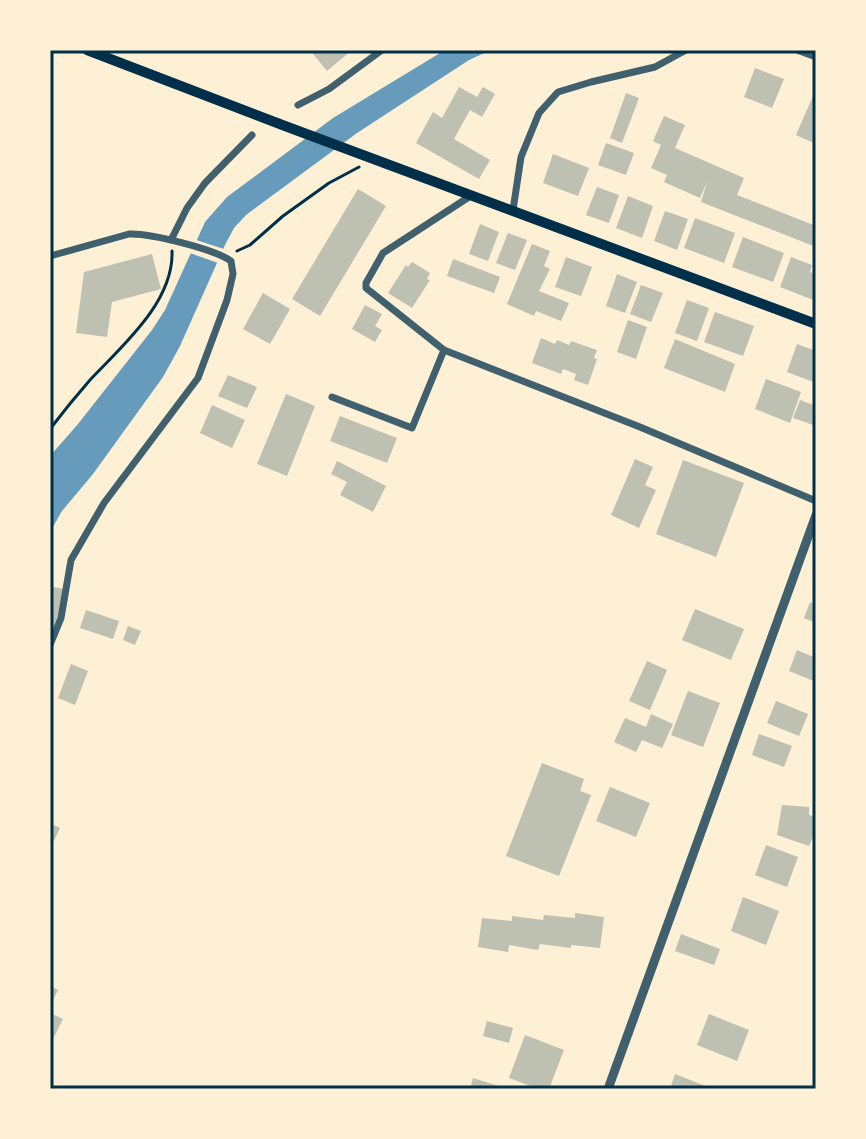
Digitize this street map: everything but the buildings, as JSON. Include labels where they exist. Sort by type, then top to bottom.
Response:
[{"type":"main road","points":[[87,50],[816,324]]},
{"type":"street","points":[[298,105],[329,89],[382,50]]},
{"type":"street","points":[[513,210],[521,157],[539,113],[558,92],[655,67],[686,50]]},
{"type":"street","points":[[797,50],[816,57]]},
{"type":"street","points":[[171,240],[187,208],[205,183],[252,135]]},
{"type":"street","points":[[472,195],[383,253],[366,288],[444,350],[816,501]]},
{"type":"street","points":[[50,256],[140,233],[225,257],[231,261],[233,274],[227,300],[198,378],[104,503],[71,560],[61,618],[50,645]]},
{"type":"street","points":[[332,397],[412,428],[444,350]]},
{"type":"street","points":[[608,1089],[816,515]]},
{"type":"path","points":[[225,257],[250,245],[306,199],[371,157]]},
{"type":"path","points":[[50,429],[89,381],[141,327],[169,275],[171,240]]},
{"type":"water","points":[[445,50],[491,50],[469,60],[357,133],[246,215],[234,228],[163,377],[93,474],[62,511],[50,532],[50,456],[152,330],[165,310],[205,222],[227,197],[333,118]]},
{"type":"pier","points":[[193,239],[227,250],[221,264],[187,252]]}]
